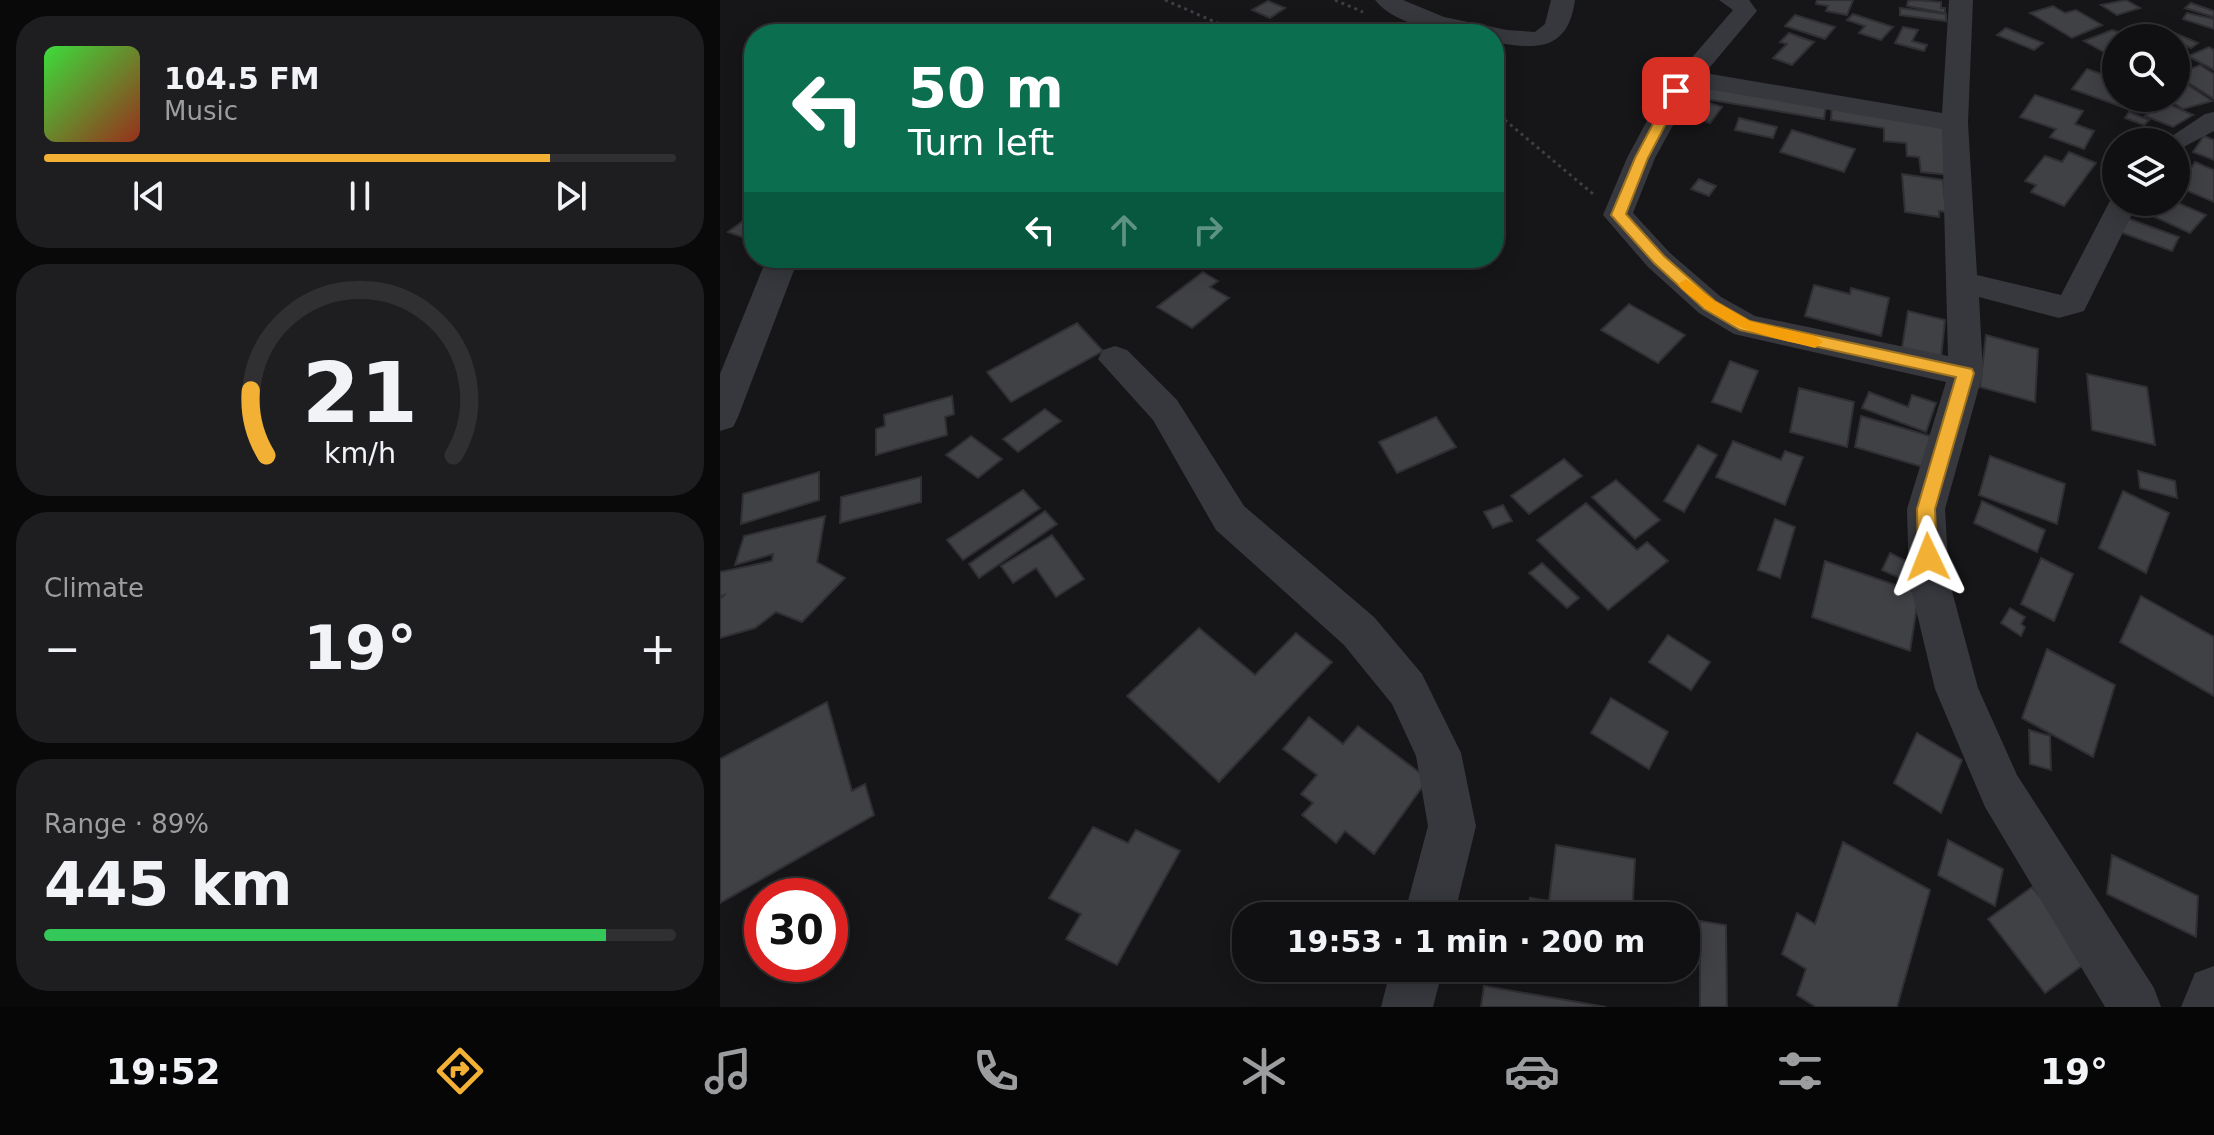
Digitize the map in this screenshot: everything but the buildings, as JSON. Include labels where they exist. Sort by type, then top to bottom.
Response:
[{"type":"street","points":[[1387,0],[1406,12],[1436,24]]},
{"type":"street","points":[[1504,36],[1531,41],[1547,36],[1562,18],[1563,0]]},
{"type":"street","points":[[1731,0],[1743,6],[1745,11],[1676,91],[1641,158],[1618,215],[1659,260],[1710,305],[1746,326],[1966,373]]},
{"type":"street","points":[[1961,0],[1955,123],[1966,373],[1926,509],[1929,580],[1957,689],[2001,791],[2135,1007]]},
{"type":"street","points":[[1688,78],[1955,123]]},
{"type":"street","points":[[2190,135],[2214,120]]},
{"type":"street","points":[[1963,282],[2059,307],[2073,303],[2116,216]]},
{"type":"street","points":[[720,417],[778,270]]},
{"type":"street","points":[[1115,359],[1165,410],[1230,518],[1359,631],[1407,689],[1438,753],[1452,826],[1433,902]]},
{"type":"street","points":[[1407,1007],[1413,982]]},
{"type":"street","points":[[2207,1007],[2214,992]]},
{"type":"path","points":[[1165,0],[1220,24]]},
{"type":"path","points":[[1504,119],[1618,215]]},
{"type":"slow traffic","points":[[1686,284],[1710,305],[1746,326],[1815,342]]},
{"type":"route","points":[[1676,91],[1641,158],[1618,215],[1659,260],[1710,305],[1746,326],[1966,373],[1926,509],[1928,557]]}]
